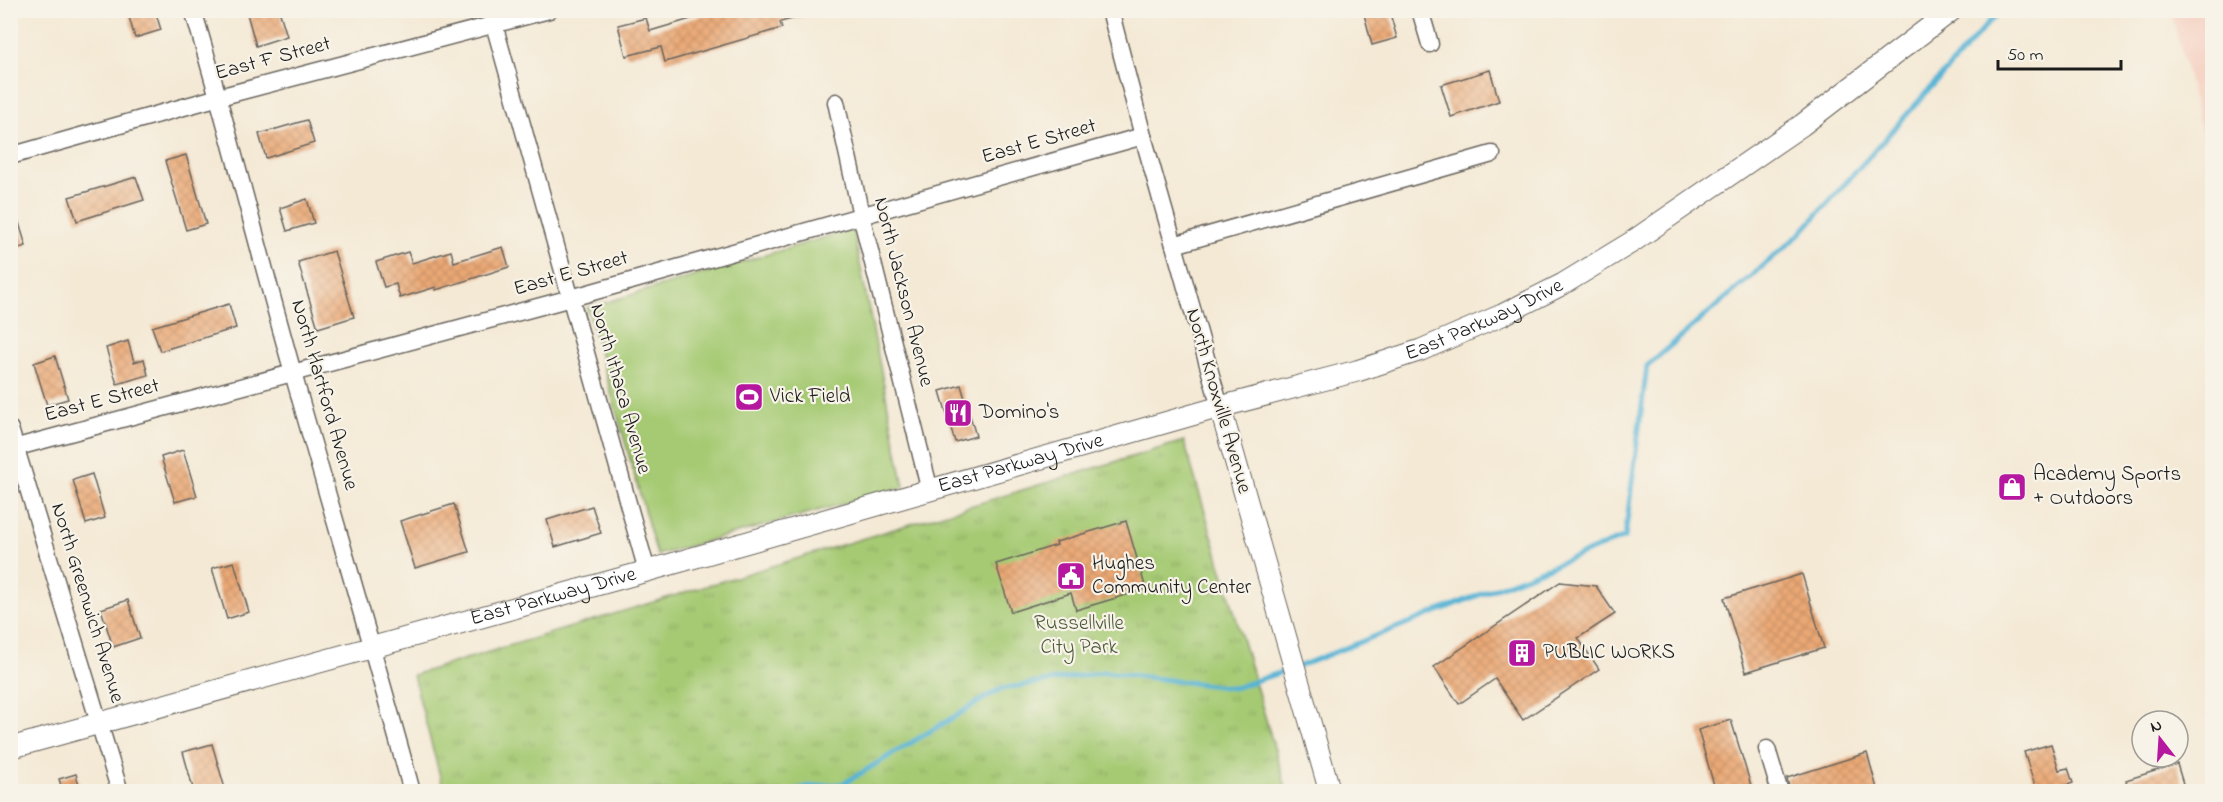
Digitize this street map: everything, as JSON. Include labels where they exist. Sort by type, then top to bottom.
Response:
[{"type":"main road","name":"East Parkway Drive","points":[[10,748],[647,571],[1220,407],[1357,371],[1421,350],[1502,315],[1563,284],[1632,242],[1802,125],[1952,10]]},
{"type":"main road","name":"North Knoxville Avenue","points":[[1220,407],[1330,792]]},
{"type":"street","name":"North Hartford Avenue","points":[[193,10],[412,792]]},
{"type":"street","name":"East F Street","points":[[10,156],[493,18],[549,10]]},
{"type":"street","name":"North Knoxville Avenue","points":[[1110,10],[1143,136],[1220,407]]},
{"type":"street","points":[[1420,10],[1430,44]]},
{"type":"street","name":"North Ithaca Avenue","points":[[493,18],[647,571]]},
{"type":"street","name":"North Jackson Avenue","points":[[836,102],[861,215],[930,491]]},
{"type":"street","name":"East E Street","points":[[13,448],[572,298],[1143,136]]},
{"type":"street","points":[[1174,245],[1492,153]]},
{"type":"street","name":"North Greenwich Avenue","points":[[10,429],[13,448],[120,792]]},
{"type":"street","points":[[1767,749],[1780,792]]},
{"type":"shaded area","points":[[2171,11],[2212,11],[2212,172]]},
{"type":"green space","name":"Vick Field","points":[[853,229],[904,487],[657,555],[587,308]]},
{"type":"green space","name":"Russellville City Park","points":[[1184,441],[1287,791],[444,791],[413,675]]},
{"type":"building","points":[[127,10],[155,10],[161,30],[135,38]]},
{"type":"building","points":[[246,10],[279,10],[287,36],[256,46]]},
{"type":"building","points":[[721,10],[807,10],[808,15],[780,22],[782,28],[665,62],[661,47],[626,56],[618,25],[646,18],[650,31]]},
{"type":"building","points":[[1363,10],[1389,10],[1397,38],[1372,45]]},
{"type":"building","points":[[1490,70],[1499,101],[1451,117],[1441,85]]},
{"type":"building","points":[[307,120],[314,143],[266,158],[259,134]]},
{"type":"building","points":[[186,155],[206,224],[186,230],[165,161]]},
{"type":"building","points":[[136,177],[144,200],[77,221],[69,197]]},
{"type":"building","points":[[307,199],[314,223],[287,231],[280,208]]},
{"type":"building","points":[[14,206],[26,246],[10,251],[10,207]]},
{"type":"building","points":[[503,247],[509,267],[436,290],[436,287],[400,298],[396,284],[384,287],[376,262],[408,252],[412,263],[451,251],[454,262]]},
{"type":"building","points":[[334,251],[354,317],[318,328],[298,262]]},
{"type":"building","points":[[229,304],[236,328],[160,351],[152,327]]},
{"type":"building","points":[[128,341],[134,362],[144,359],[148,375],[117,384],[106,348]]},
{"type":"building","points":[[55,356],[68,399],[47,405],[34,363]]},
{"type":"building","name":"Domino's","points":[[961,385],[976,436],[955,442],[940,391]]},
{"type":"building","points":[[183,450],[197,496],[175,502],[161,457]]},
{"type":"building","points":[[92,474],[105,518],[86,524],[73,480]]},
{"type":"building","points":[[454,504],[469,552],[415,568],[400,521]]},
{"type":"building","points":[[592,506],[601,533],[555,547],[547,520]]},
{"type":"building","name":"Hughes Community Center","points":[[1126,521],[1146,589],[1076,610],[1071,593],[1011,612],[996,564],[1057,545],[1056,542]]},
{"type":"building","points":[[234,562],[249,612],[227,619],[212,568]]},
{"type":"building","points":[[1802,574],[1824,648],[1746,672],[1724,598]]},
{"type":"building","name":"PUBLIC WORKS","points":[[1560,582],[1596,586],[1615,614],[1578,638],[1599,669],[1523,720],[1495,679],[1459,704],[1434,667]]},
{"type":"building","points":[[128,600],[140,638],[113,647],[101,609]]},
{"type":"building","points":[[1731,720],[1752,789],[1744,792],[1716,792],[1698,730]]},
{"type":"building","points":[[212,744],[226,792],[194,792],[183,752]]},
{"type":"building","points":[[2051,744],[2059,770],[2068,768],[2073,783],[2045,792],[2037,792],[2024,752]]},
{"type":"building","points":[[1867,753],[1878,792],[1790,792],[1787,778]]},
{"type":"building","points":[[2161,769],[2179,769],[2184,787],[2168,792],[2129,792],[2126,780]]},
{"type":"building","points":[[76,774],[81,792],[63,792],[59,779]]},
{"type":"waterway","points":[[1300,666],[1625,537],[1647,366],[1800,234],[1992,19],[2003,10]]},
{"type":"waterway","points":[[792,792],[806,787],[843,784],[1000,689],[1105,672],[1234,688],[1291,669]]},
{"type":"place","name":"Vick Field","points":[[749,397]]},
{"type":"place","name":"Domino's","points":[[958,413]]},
{"type":"place","name":"Academy Sports + Outdoors","points":[[2012,487]]},
{"type":"place","name":"Hughes Community Center","points":[[1071,576]]},
{"type":"place","name":"PUBLIC WORKS","points":[[1522,653]]}]
